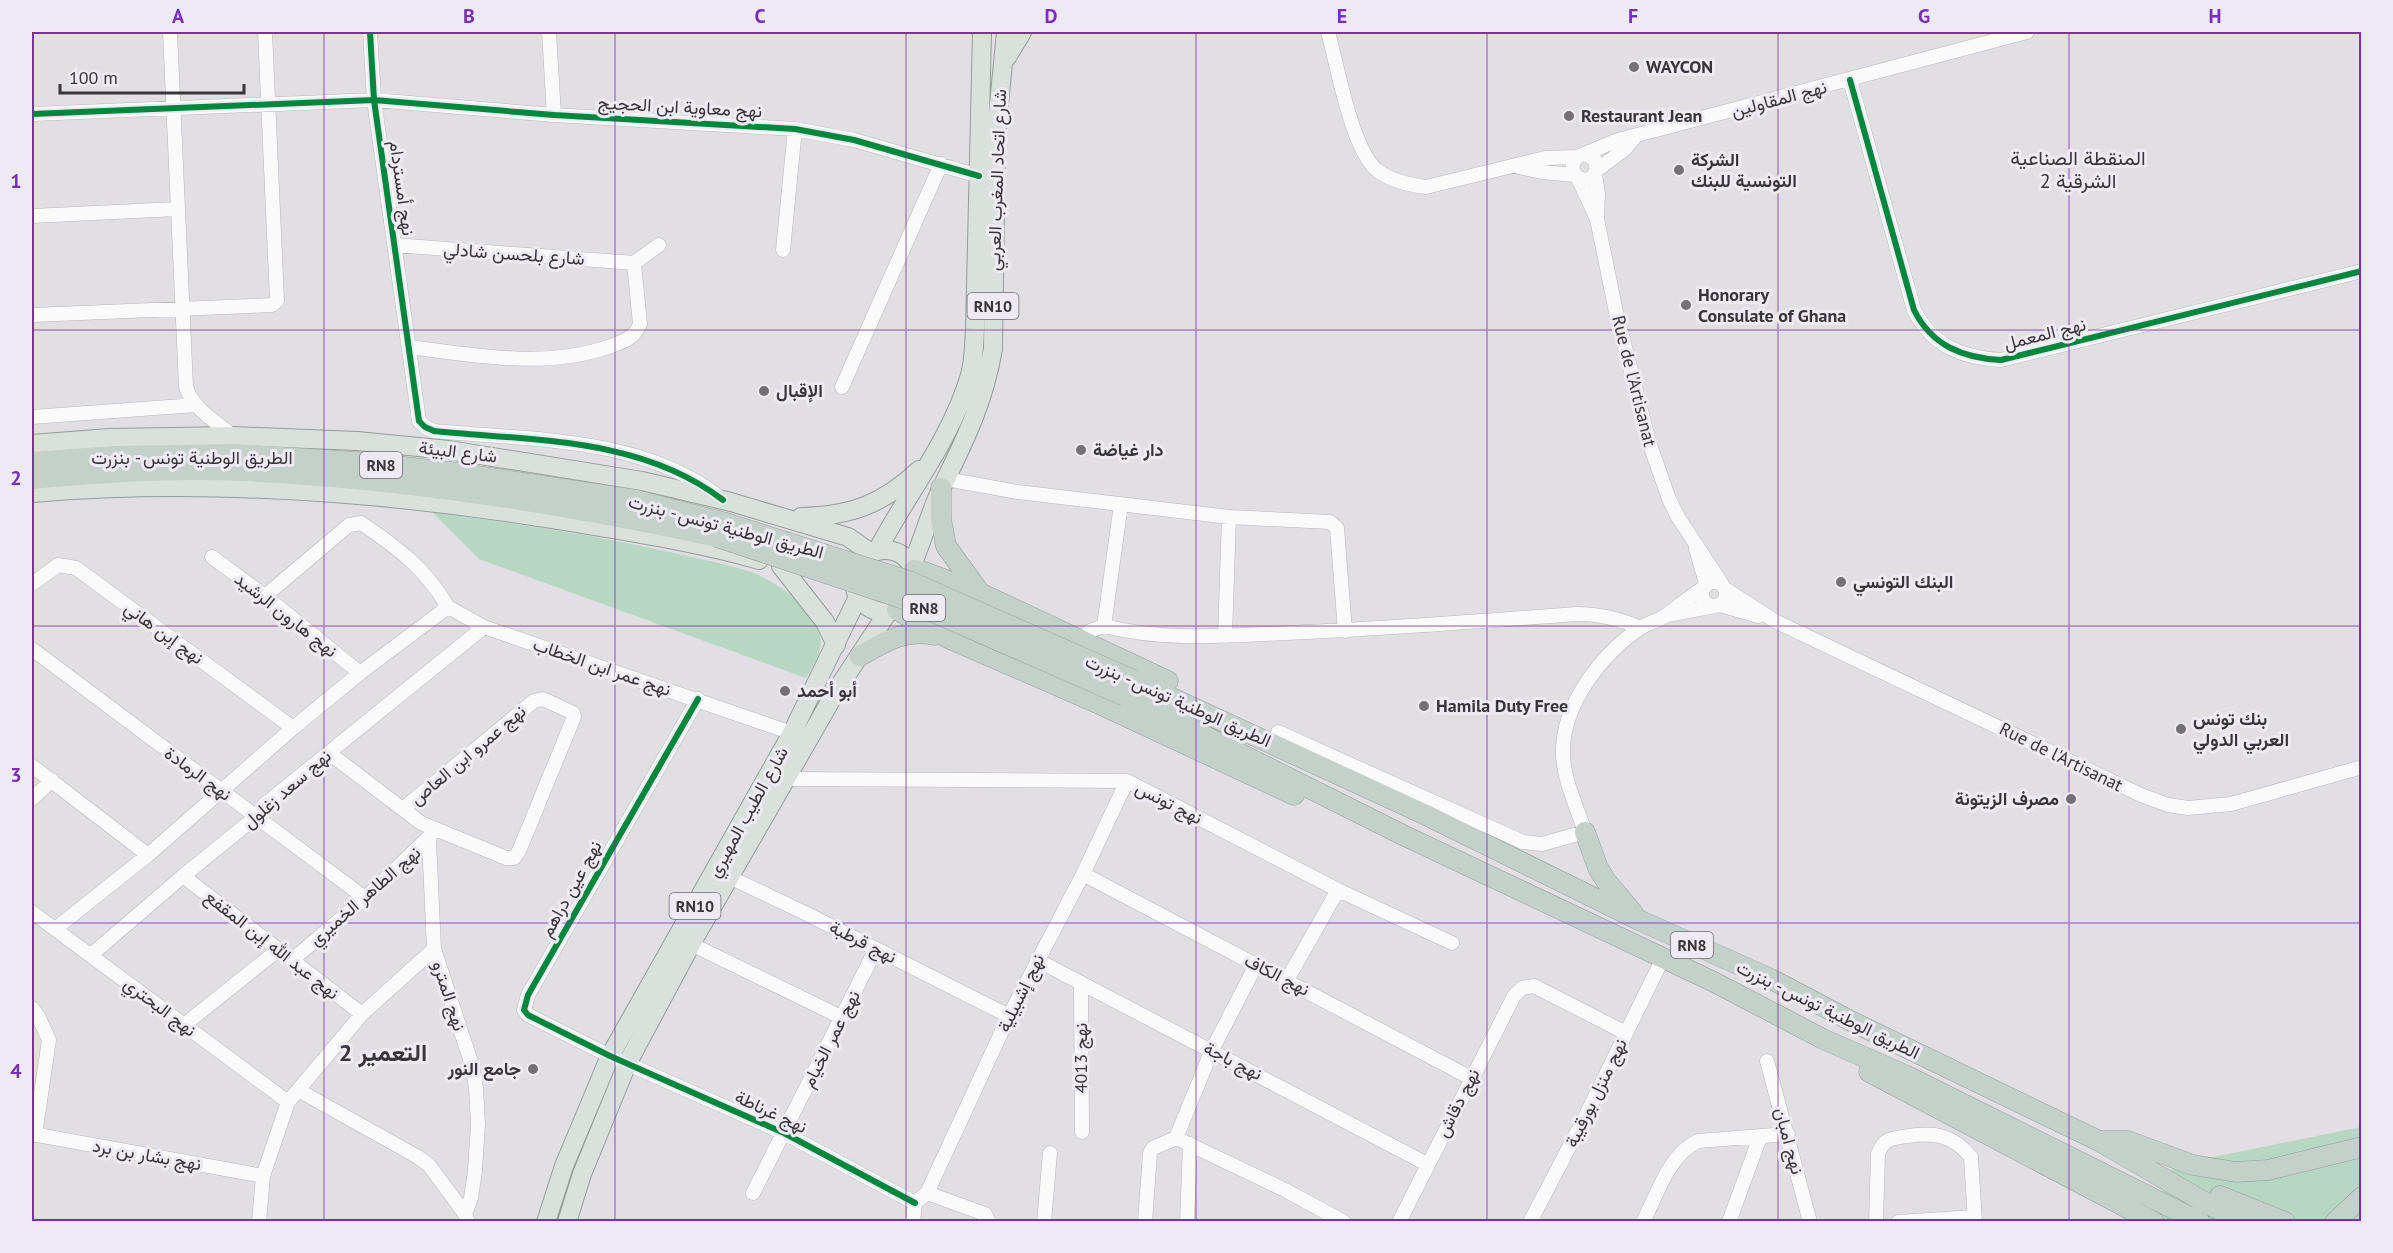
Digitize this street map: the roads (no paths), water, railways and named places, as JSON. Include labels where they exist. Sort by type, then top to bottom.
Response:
[{"type":"highway","name":"الطريق الوطنية تونس - بنزرت","points":[[32,462],[114,456],[236,454],[357,462],[451,472],[636,500],[722,530],[909,581],[1129,688],[1435,849],[1661,961],[1714,982],[1823,1039],[1905,1075],[2200,1221]]},
{"type":"highway","name":"الطريق الوطنية تونس - بنزرت","points":[[32,478],[112,472],[219,471],[355,479],[545,503],[629,518],[722,530]]},
{"type":"highway","name":"RN8","points":[[106,486],[219,471]]},
{"type":"highway","points":[[944,484],[941,519],[946,546],[980,593]]},
{"type":"highway","points":[[913,568],[980,593],[1278,732]]},
{"type":"highway","points":[[892,611],[1374,830],[1435,849]]},
{"type":"highway","points":[[860,656],[891,638],[918,632],[948,638]]},
{"type":"highway","name":"الطريق الوطنية تونس - بنزرت","points":[[1129,688],[1426,814],[1641,921],[1771,979],[1853,1022],[2099,1141],[2206,1203],[2244,1221]]},
{"type":"highway","name":"RN8","points":[[1278,732],[1426,814]]},
{"type":"highway","points":[[1585,832],[1606,881],[1641,921]]},
{"type":"highway","name":"RN8","points":[[1823,1039],[1855,1064],[1911,1095],[2154,1221]]},
{"type":"highway","points":[[2099,1141],[2128,1141],[2193,1165],[2236,1172],[2268,1170],[2361,1147]]},
{"type":"highway","points":[[2157,1173],[2180,1179],[2285,1221]]},
{"type":"highway","points":[[2335,1221],[2361,1197]]},
{"type":"main road","name":"شارع اتحاد المغرب العربي","points":[[874,552],[934,456],[961,401],[973,360],[982,32]]},
{"type":"main road","name":"شارع اتحاد المغرب العربي","points":[[913,568],[944,484],[979,410],[993,349],[996,135],[1006,32]]},
{"type":"main road","points":[[1001,75],[1009,52],[1022,32]]},
{"type":"main road","name":"شارع البيئة","points":[[32,444],[109,438],[233,436],[357,441],[449,450],[642,481],[723,500],[848,537],[874,552]]},
{"type":"main road","points":[[789,518],[831,516],[859,510],[903,486],[934,456]]},
{"type":"main road","points":[[32,493],[106,486],[267,490],[355,495],[448,504],[717,548],[845,586],[870,609],[892,611]]},
{"type":"main road","points":[[874,552],[896,552],[913,568]]},
{"type":"main road","name":"RN10","points":[[857,595],[854,582],[856,570],[862,560],[874,552]]},
{"type":"main road","points":[[781,566],[825,622],[836,645]]},
{"type":"main road","name":"RN10","points":[[892,611],[912,598],[916,579],[913,568]]},
{"type":"main road","name":"شارع الطيب المهيري","points":[[567,1221],[582,1174],[627,1064],[691,944],[722,874],[836,645],[857,595]]},
{"type":"main road","name":"شارع الطيب المهيري","points":[[546,1221],[564,1166],[610,1056],[722,874],[788,779],[838,688],[892,611]]},
{"type":"street","points":[[170,32],[186,387],[189,397],[196,405],[233,436]]},
{"type":"street","points":[[32,315],[182,310],[277,302],[264,32]]},
{"type":"street","name":"نهج أمستردام","points":[[370,32],[374,99],[420,421],[424,427],[434,431],[582,445],[626,452],[676,472],[710,489],[723,500]]},
{"type":"street","points":[[549,32],[554,115]]},
{"type":"street","name":"نهج المقاولين","points":[[1328,32],[1358,144],[1376,170],[1408,185],[1426,187],[1545,158],[1582,156],[1618,140],[2026,32]]},
{"type":"street","name":"نهج المعمل","points":[[1850,80],[1914,310],[1929,334],[1958,352],[1980,359],[2001,360],[2361,271]]},
{"type":"street","name":"نهج معاوية ابن الحجيج","points":[[32,114],[374,99],[554,115],[795,129],[835,135],[979,176]]},
{"type":"street","points":[[783,250],[795,129]]},
{"type":"street","name":"نهج المقاولين","points":[[1596,172],[1635,137]]},
{"type":"street","points":[[1582,156],[1595,160],[1596,172],[1587,180],[1576,176],[1572,165],[1582,156]]},
{"type":"street","points":[[843,387],[941,164]]},
{"type":"street","name":"نهج المقاولين","points":[[1517,166],[1576,176]]},
{"type":"street","name":"Rue de l'Artisanat","points":[[1596,172],[1597,219]]},
{"type":"street","name":"Rue de l'Artisanat","points":[[1576,176],[1597,219],[1624,344],[1649,442],[1669,499],[1724,586],[1775,621],[2130,790],[2168,805],[2188,808],[2231,804],[2361,767]]},
{"type":"street","points":[[32,216],[177,209]]},
{"type":"street","name":"شارع بلحسن شادلي","points":[[394,245],[634,263]]},
{"type":"street","points":[[409,347],[510,360],[566,358],[625,341],[637,332],[640,324],[634,263],[659,245]]},
{"type":"street","points":[[32,417],[196,405]]},
{"type":"street","points":[[944,484],[1229,517],[1325,520],[1337,528],[1345,631]]},
{"type":"street","points":[[1104,626],[1120,504]]},
{"type":"street","points":[[1225,636],[1229,517]]},
{"type":"street","points":[[55,929],[148,855],[219,791],[360,673],[448,607],[434,584],[421,569],[392,544],[361,523],[349,525],[265,596]]},
{"type":"street","name":"Rue de l'Artisanat","points":[[1692,536],[1704,586]]},
{"type":"street","name":"نهج هارون الرشيد","points":[[212,557],[265,596],[360,673]]},
{"type":"street","name":"نهج إبن هاني","points":[[32,584],[58,565],[76,568],[293,728]]},
{"type":"street","points":[[1278,732],[1523,842],[1542,844],[1585,832],[1567,777],[1563,753],[1570,714],[1582,690],[1616,649],[1641,628],[1665,616],[1712,581],[1724,586],[1725,597],[1717,606],[1665,616]]},
{"type":"street","points":[[1704,586],[1702,597],[1705,603],[1717,606]]},
{"type":"street","name":"Rue de l'Artisanat","points":[[1717,606],[1775,621]]},
{"type":"street","name":"نهج عمر ابن الخطاب","points":[[448,607],[484,627],[698,699],[792,734]]},
{"type":"street","points":[[1081,641],[1090,631],[1104,626],[1157,634],[1225,636],[1345,631],[1577,614],[1595,614],[1615,618],[1641,628]]},
{"type":"street","name":"نهج سعد زغلول","points":[[92,955],[257,816],[264,805],[484,627]]},
{"type":"street","name":"نهج الرمادة","points":[[32,649],[365,898]]},
{"type":"street","name":"نهج عمرو ابن العاص","points":[[404,808],[534,701],[543,699],[573,713],[570,728],[519,851],[514,858],[506,858],[431,835]]},
{"type":"street","name":"نهج عين دراهم","points":[[610,1056],[528,1015],[524,1010],[525,1004],[610,850],[698,699]]},
{"type":"street","points":[[329,753],[404,808],[431,835]]},
{"type":"street","points":[[32,765],[148,855]]},
{"type":"street","name":"نهج تونس","points":[[788,779],[1127,781],[1338,890],[1452,943]]},
{"type":"street","points":[[32,799],[52,780]]},
{"type":"street","name":"نهج إشبيلية","points":[[915,1203],[927,1193],[1009,1016],[1083,874],[1127,781]]},
{"type":"street","name":"نهج الطاهر الخميري","points":[[292,960],[365,898],[431,835]]},
{"type":"street","name":"نهج المترو","points":[[431,835],[434,949],[472,1065],[476,1088],[478,1124],[475,1171],[466,1218]]},
{"type":"street","name":"نهج قرطبة","points":[[722,874],[1009,1016]]},
{"type":"street","name":"نهج الكاف","points":[[1083,874],[1471,1078]]},
{"type":"street","name":"نهج عبد الله إبن المقفع","points":[[183,876],[362,1014]]},
{"type":"street","points":[[1287,980],[1338,890]]},
{"type":"street","name":"نهج البحتري","points":[[32,912],[288,1102]]},
{"type":"street","points":[[691,944],[841,1017]]},
{"type":"street","points":[[259,1221],[263,1176],[288,1102],[362,1014],[434,949]]},
{"type":"street","name":"نهج عمر الخيام","points":[[753,1193],[876,949]]},
{"type":"street","points":[[184,1025],[278,950]]},
{"type":"street","name":"نهج باجة","points":[[1037,960],[1427,1164]]},
{"type":"street","name":"نهج منزل بورقيبة","points":[[1530,1221],[1587,1115],[1661,961]]},
{"type":"street","points":[[1145,1221],[1150,1153],[1153,1148],[1176,1138],[1212,1050],[1256,965]]},
{"type":"street","name":"نهج 4013","points":[[1081,985],[1082,1132]]},
{"type":"street","name":"نهج دقاش","points":[[1399,1221],[1514,996],[1522,988],[1534,986],[1626,1033]]},
{"type":"street","points":[[32,1008],[49,1040],[33,1135]]},
{"type":"street","name":"نهج غرناطة","points":[[610,1056],[784,1133],[915,1203]]},
{"type":"street","name":"نهج امبان","points":[[1767,1061],[1810,1221]]},
{"type":"street","points":[[298,1090],[429,1165],[466,1218]]},
{"type":"street","points":[[1876,1221],[1878,1154],[1887,1139],[1932,1133],[1947,1138],[1968,1153],[1973,1161],[1975,1219],[1898,1221]]},
{"type":"street","points":[[1643,1221],[1674,1163],[1689,1145],[1698,1141],[1788,1134]]},
{"type":"street","name":"نهج بشار بن برد","points":[[33,1135],[263,1176]]},
{"type":"street","points":[[1729,1221],[1760,1137]]},
{"type":"street","points":[[1176,1138],[1344,1221]]},
{"type":"street","points":[[1186,1221],[1190,1144]]},
{"type":"street","points":[[1044,1221],[1050,1153]]},
{"type":"street","points":[[927,1193],[985,1214],[989,1221]]},
{"type":"street","points":[[913,1221],[915,1203]]},
{"type":"place","name":"WAYCON","points":[[1634,67]]},
{"type":"place","name":"Restaurant Jean","points":[[1569,116]]},
{"type":"place","name":"الشركة التونسية للبنك","points":[[1679,170]]},
{"type":"place","name":"Honorary Consulate of Ghana","points":[[1686,305]]},
{"type":"place","name":"الإقبال","points":[[764,391]]},
{"type":"place","name":"دار غياضة","points":[[1081,450]]},
{"type":"place","name":"البنك التونسي","points":[[1841,582]]},
{"type":"place","name":"أبو أحمد","points":[[785,691]]},
{"type":"place","name":"Hamila Duty Free","points":[[1424,706]]},
{"type":"place","name":"بنك تونس العربي الدولي","points":[[2181,729]]},
{"type":"place","name":"مصرف الزيتونة","points":[[2071,799]]},
{"type":"place","name":"جامع النور","points":[[533,1069]]},
{"type":"district","name":"المنقطة الصناعية الشرقية 2","points":[[2078,170]]},
{"type":"district","name":"التعمير 2","points":[[383,1053]]}]
